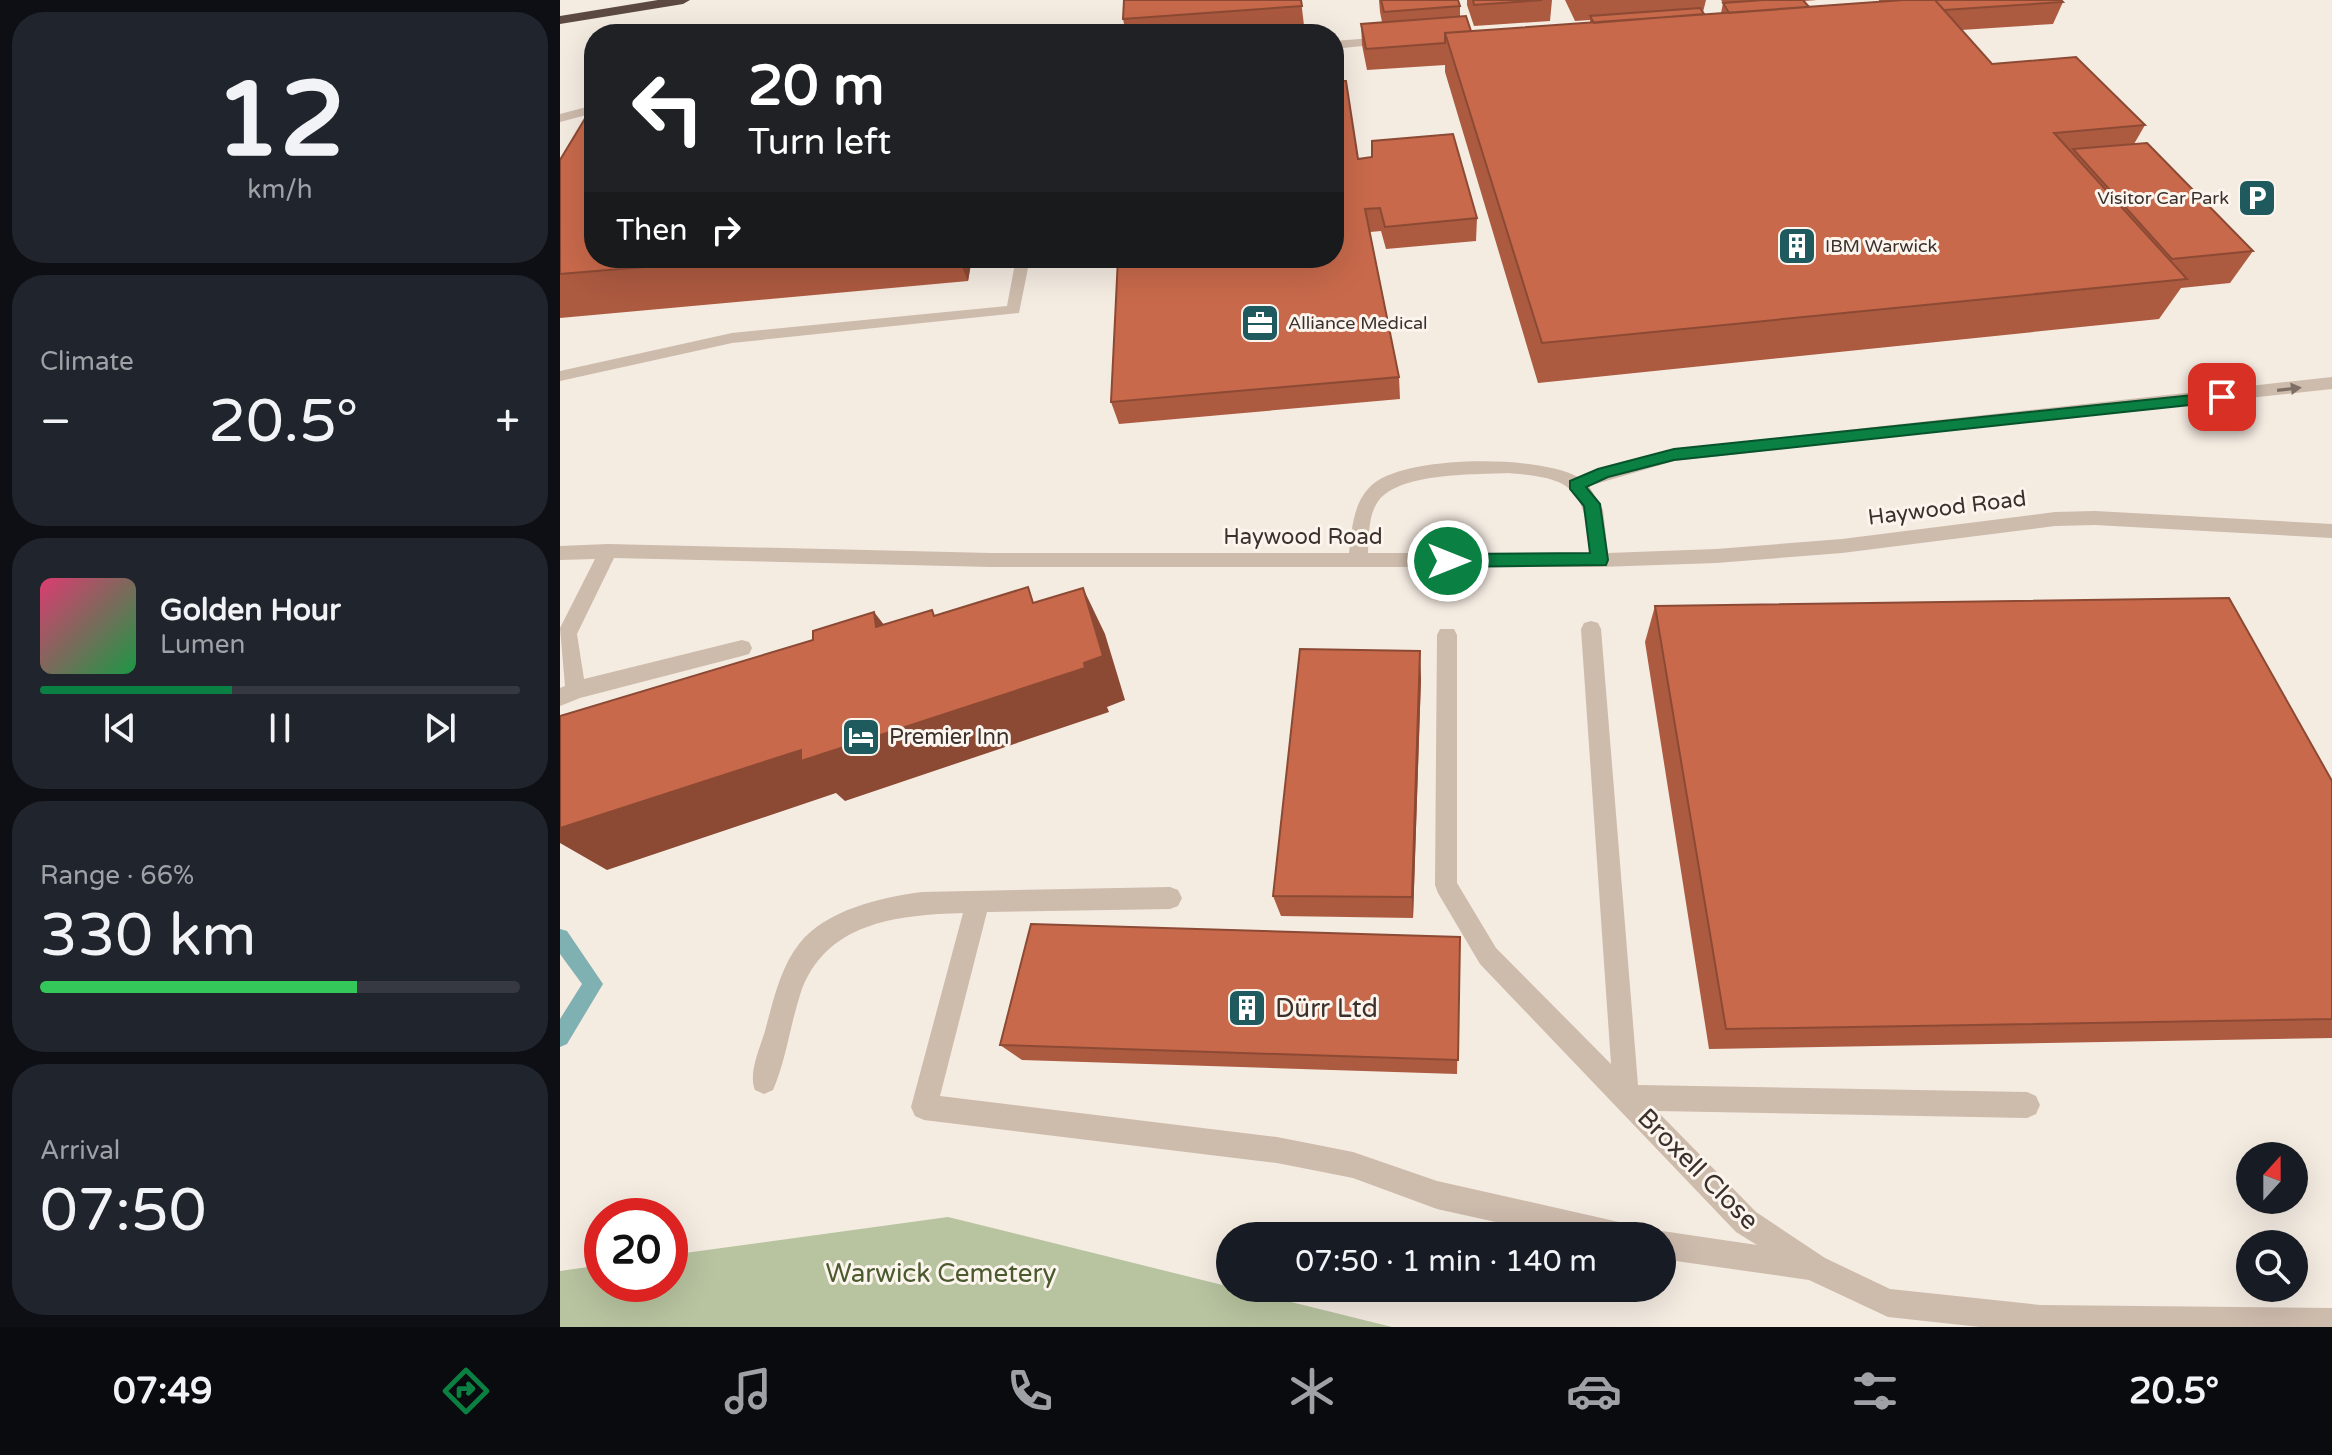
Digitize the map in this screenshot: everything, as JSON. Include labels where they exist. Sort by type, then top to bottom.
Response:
[{"type":"highway","points":[[560,22],[683,0]]},
{"type":"street","points":[[1344,44],[1397,40]]},
{"type":"street","points":[[560,118],[584,112]]},
{"type":"street","points":[[560,376],[732,338],[1014,310],[1021,268]]},
{"type":"street","points":[[1575,485],[1604,473],[1674,455],[2332,383]]},
{"type":"street","points":[[1358,561],[1364,510],[1371,496],[1390,480],[1405,476],[1531,467],[1551,471],[1575,485],[1592,504],[1600,560]]},
{"type":"street","name":"Haywood Road","points":[[560,553],[608,551],[991,560],[1600,560],[1716,556],[1842,546],[2055,519],[2139,520],[2332,531]]},
{"type":"street","points":[[608,551],[567,634],[568,694],[742,648]]},
{"type":"street","points":[[1591,629],[1626,1098],[2027,1105]]},
{"type":"street","name":"Broxell Close","points":[[1447,635],[1446,885],[1488,956],[1746,1222],[1815,1268],[1888,1303],[2041,1323],[2332,1322]]},
{"type":"street","points":[[764,1081],[796,974],[807,953],[822,938],[855,919],[896,904],[1170,898]]},
{"type":"street","points":[[978,901],[924,1107],[1277,1150],[1353,1165],[1437,1195],[1557,1222]]},
{"type":"street","points":[[1676,1247],[1815,1268]]},
{"type":"green space","name":"Warwick Cemetery","points":[[948,1217],[1216,1283],[1216,1302],[1291,1302],[1392,1327],[560,1327],[560,1271],[584,1268],[584,1302],[688,1302],[688,1253]]},
{"type":"building","points":[[1124,0],[1301,0],[1302,6],[1123,19]]},
{"type":"building","points":[[1381,0],[1458,0],[1460,6],[1384,12]]},
{"type":"building","points":[[1473,0],[1542,0],[1474,5]]},
{"type":"building","points":[[1803,0],[1809,7],[1729,13],[1723,3]]},
{"type":"building","name":"IBM Warwick","points":[[1935,0],[1992,64],[2076,57],[2145,125],[2054,133],[2187,279],[1542,343],[1445,33]]},
{"type":"building","points":[[1935,0],[2061,0],[2063,2],[1944,10]]},
{"type":"building","points":[[1700,8],[1704,14],[1594,23],[1590,16]]},
{"type":"building","points":[[1466,16],[1471,31],[1445,33],[1445,43],[1366,49],[1361,24]]},
{"type":"building","points":[[1344,81],[1358,159],[1372,157],[1372,141],[1453,134],[1477,218],[1385,227],[1380,208],[1365,209],[1399,377],[1111,402],[1118,268],[1344,268]]},
{"type":"building","points":[[584,120],[584,268],[632,268],[560,274],[560,160]]},
{"type":"building","points":[[2147,143],[2253,251],[2172,259],[2073,149]]},
{"type":"building","points":[[1028,587],[1033,603],[1083,588],[1103,656],[1084,663],[1085,668],[801,761],[801,750],[560,828],[560,716],[813,640],[813,631],[874,612],[876,627],[932,610],[934,616]]},
{"type":"building","points":[[2229,598],[2332,781],[2332,1019],[1726,1029],[1655,606]]},
{"type":"building","points":[[1300,649],[1420,651],[1412,897],[1273,896]]},
{"type":"building","name":"Dürr Ltd","points":[[1031,924],[1460,937],[1458,1060],[1000,1045]]},
{"type":"waterway","points":[[560,938],[593,984],[560,1037]]},
{"type":"place","name":"Visitor Car Park","points":[[2257,198]]},
{"type":"place","name":"IBM Warwick","points":[[1797,246]]},
{"type":"place","name":"Alliance Medical","points":[[1260,323]]},
{"type":"place","name":"Premier Inn","points":[[861,737]]},
{"type":"place","name":"Dürr Ltd","points":[[1247,1008]]},
{"type":"route","points":[[1448,561],[1600,560],[1592,504],[1575,485],[1604,473],[1674,455],[2222,397]]}]
